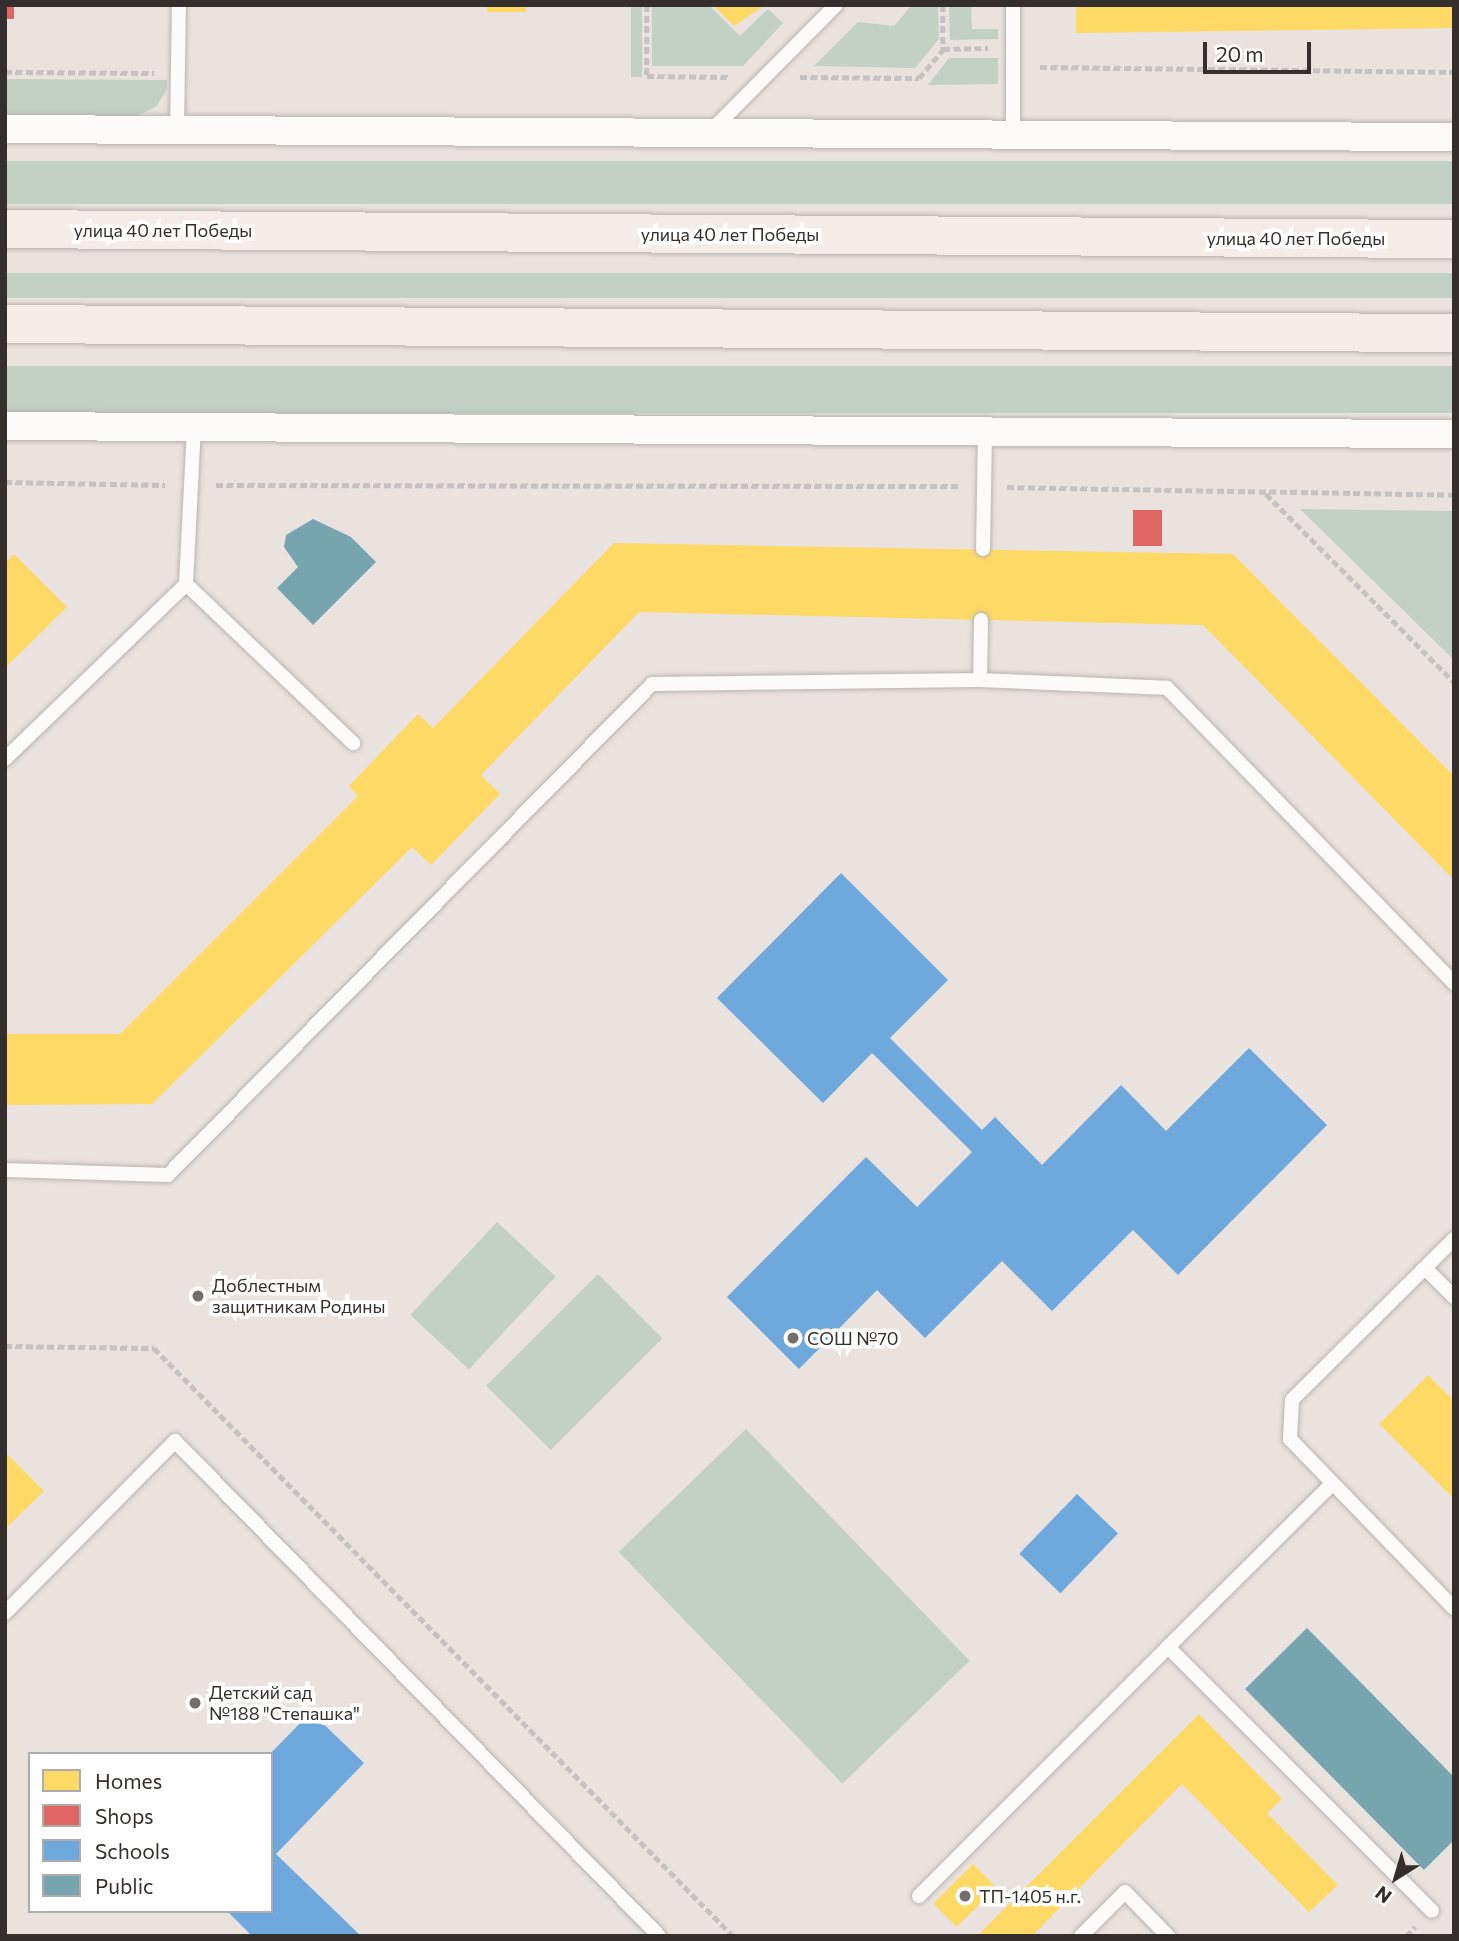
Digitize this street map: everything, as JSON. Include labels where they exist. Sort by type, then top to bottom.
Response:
[{"type":"main road","name":"улица 40 лет Победы","points":[[5,229],[1454,239]]},
{"type":"main road","points":[[5,324],[1454,333]]},
{"type":"street","points":[[5,129],[1454,137]]},
{"type":"street","points":[[5,426],[1454,434]]},
{"type":"lane","points":[[177,129],[179,5]]},
{"type":"lane","points":[[710,132],[836,5]]},
{"type":"lane","points":[[1013,5],[1013,134]]},
{"type":"lane","points":[[5,759],[186,584],[194,427]]},
{"type":"lane","points":[[984,549],[985,431]]},
{"type":"lane","points":[[186,584],[353,743]]},
{"type":"lane","points":[[980,681],[981,620]]},
{"type":"lane","points":[[5,1170],[168,1175],[652,684],[980,681],[1167,688],[1454,983]]},
{"type":"lane","points":[[1454,1239],[1293,1400],[1290,1439],[1454,1608]]},
{"type":"lane","points":[[1425,1268],[1454,1297]]},
{"type":"lane","points":[[5,1613],[175,1441],[659,1936]]},
{"type":"lane","points":[[919,1896],[1332,1484]]},
{"type":"lane","points":[[1168,1647],[1432,1910]]},
{"type":"lane","points":[[1082,1936],[1125,1892],[1168,1936]]},
{"type":"path","points":[[647,5],[647,76]]},
{"type":"path","points":[[943,5],[943,49],[1013,47]]},
{"type":"path","points":[[1040,57],[1040,69],[1454,72]]},
{"type":"path","points":[[5,72],[166,73]]},
{"type":"path","points":[[5,482],[191,485],[985,486],[1265,494],[1454,495]]},
{"type":"path","points":[[1265,494],[1454,682]]},
{"type":"path","points":[[5,1346],[154,1348],[733,1936]]},
{"type":"shaded area","points":[[631,5],[642,5],[642,77],[631,77]]},
{"type":"shaded area","points":[[652,5],[709,5],[740,36],[768,9],[783,23],[743,66],[652,66]]},
{"type":"shaded area","points":[[912,5],[938,5],[939,39],[915,68],[814,66],[858,22],[894,26]]},
{"type":"shaded area","points":[[949,5],[971,5],[972,29],[998,29],[998,39],[950,40]]},
{"type":"shaded area","points":[[949,58],[998,58],[998,84],[928,85]]},
{"type":"shaded area","points":[[5,79],[167,80],[167,89],[157,106],[138,116],[5,116]]},
{"type":"shaded area","points":[[5,161],[1454,161],[1454,204],[5,204]]},
{"type":"shaded area","points":[[5,273],[1454,273],[1454,298],[5,298]]},
{"type":"shaded area","points":[[5,366],[1454,366],[1454,413],[5,413]]},
{"type":"shaded area","points":[[1300,509],[1454,511],[1454,660]]},
{"type":"shaded area","points":[[497,1222],[556,1277],[469,1369],[410,1315]]},
{"type":"shaded area","points":[[598,1274],[662,1338],[551,1450],[486,1386]]},
{"type":"shaded area","points":[[746,1429],[970,1661],[842,1784],[619,1552]]},
{"type":"building: Homes","points":[[487,5],[526,5],[526,12],[487,12]]},
{"type":"building: Homes","points":[[713,5],[765,5],[734,26]]},
{"type":"building: Homes","points":[[1076,5],[1454,5],[1454,28],[1076,33]]},
{"type":"building: Homes","points":[[614,543],[1233,554],[1454,776],[1454,880],[1203,625],[639,612],[481,775],[500,794],[431,865],[412,847],[152,1104],[5,1105],[5,1034],[120,1034],[358,796],[349,786],[418,714],[433,728]]},
{"type":"building: Homes","points":[[14,554],[67,607],[5,668],[5,563]]},
{"type":"building: Homes","points":[[1428,1375],[1454,1401],[1454,1499],[1379,1424]]},
{"type":"building: Homes","points":[[5,1452],[44,1491],[5,1529]]},
{"type":"building: Homes","points":[[1199,1714],[1282,1799],[1267,1813],[1338,1885],[1309,1912],[1182,1784],[1032,1936],[977,1936]]},
{"type":"building: Homes","name":"ТП-1405 н.г.","points":[[973,1864],[996,1887],[957,1927],[933,1904]]},
{"type":"building: Shops","points":[[5,5],[14,5],[14,19],[5,19]]},
{"type":"building: Shops","points":[[1133,510],[1162,510],[1162,546],[1133,546]]},
{"type":"building: Schools","points":[[841,873],[948,980],[890,1038],[982,1130],[995,1117],[1042,1165],[1121,1085],[1166,1131],[1249,1048],[1327,1125],[1178,1275],[1133,1230],[1052,1311],[1002,1261],[925,1338],[877,1290],[799,1369],[727,1297],[866,1157],[917,1207],[972,1152],[872,1053],[823,1103],[717,998]]},
{"type":"building: Schools","points":[[1077,1494],[1118,1534],[1060,1593],[1019,1554]]},
{"type":"building: Schools","points":[[311,1712],[364,1763],[276,1854],[361,1936],[252,1936],[229,1913],[273,1913],[272,1752]]},
{"type":"building: Public","points":[[313,519],[351,537],[376,562],[313,625],[277,588],[298,567],[284,547],[286,535]]},
{"type":"building: Public","points":[[1307,1628],[1454,1777],[1454,1840],[1424,1870],[1245,1689]]},
{"type":"place","name":"Доблестным защитникам Родины","points":[[198,1296]]},
{"type":"place","name":"СОШ №70","points":[[793,1338]]},
{"type":"place","name":"Детский сад №188 \"Степашка\"","points":[[195,1703]]},
{"type":"place","name":"ТП-1405 н.г.","points":[[965,1896]]}]
